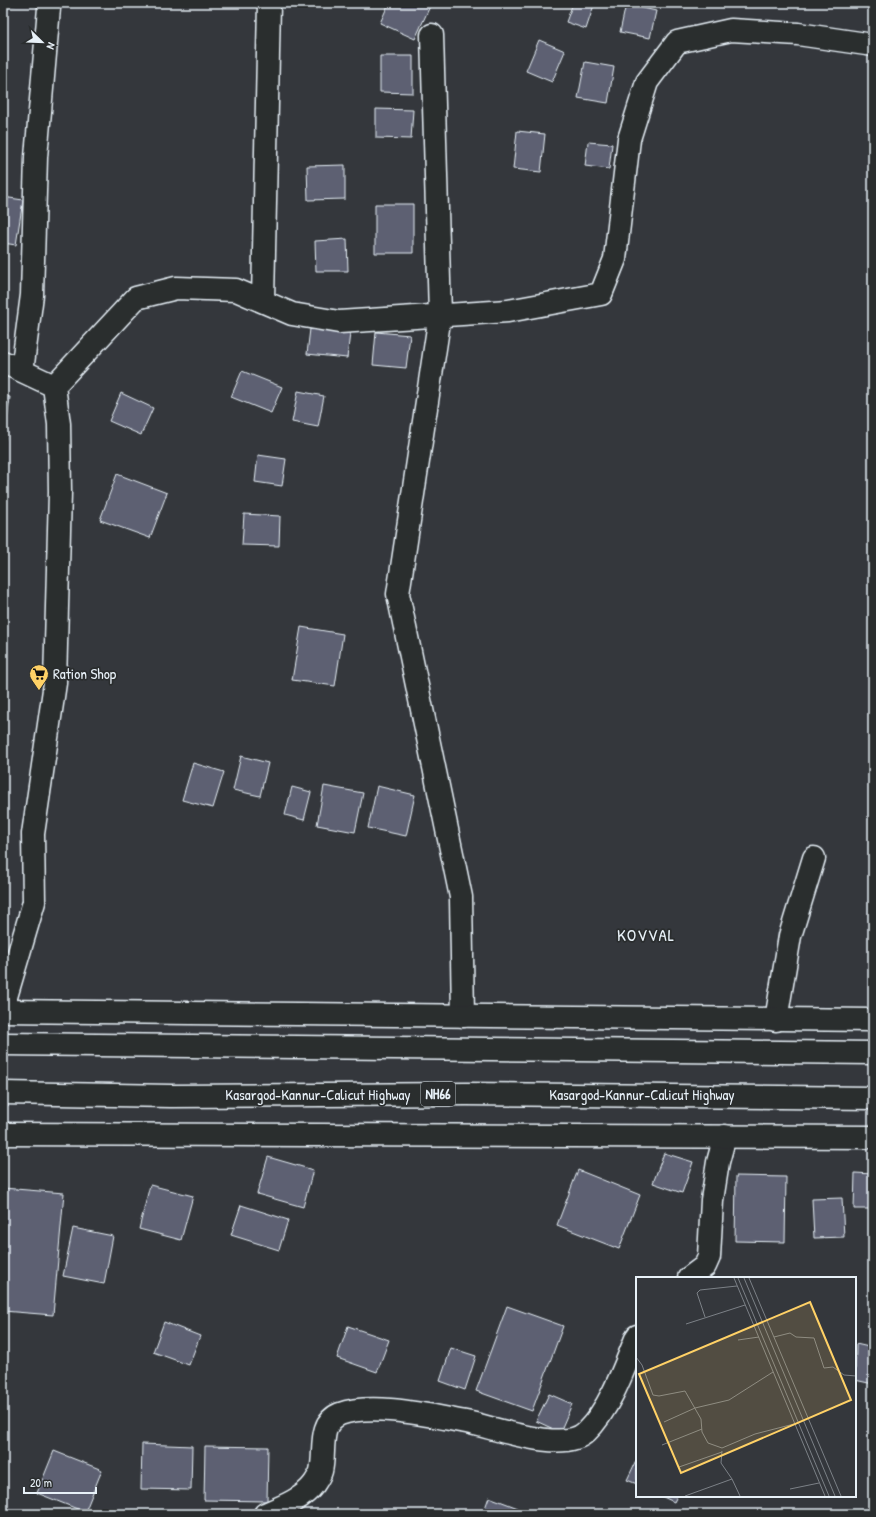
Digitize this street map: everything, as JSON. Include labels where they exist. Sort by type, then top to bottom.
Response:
[{"type":"main road","points":[[263,301],[269,3]]},
{"type":"main road","points":[[22,371],[32,295],[36,157],[49,8]]},
{"type":"main road","points":[[54,386],[136,298],[176,288],[236,290],[292,314],[339,322],[508,311],[601,294],[615,259],[629,139],[647,82],[677,42],[731,30],[798,34],[873,45]]},
{"type":"main road","points":[[432,35],[440,315],[398,594],[461,898],[463,1016]]},
{"type":"main road","points":[[3,362],[54,386]]},
{"type":"main road","points":[[3,1007],[34,902],[33,834],[55,683],[60,492],[59,424],[54,386]]},
{"type":"main road","points":[[776,1020],[790,936],[814,858]]},
{"type":"main road","points":[[3,1011],[873,1020]]},
{"type":"main road","points":[[3,1044],[873,1053]]},
{"type":"main road","name":"Kasargod-Kannur-Calicut Highway","points":[[3,1093],[171,1096],[467,1094],[873,1098]]},
{"type":"main road","points":[[3,1134],[873,1137]]},
{"type":"main road","points":[[690,1277],[705,1266],[709,1257],[712,1200],[718,1162],[725,1136]]},
{"type":"main road","points":[[265,1514],[299,1498],[313,1485],[321,1471],[322,1449],[327,1427],[333,1418],[341,1414],[359,1410],[381,1409],[467,1422],[526,1437],[559,1440],[586,1433],[609,1399],[636,1338]]},
{"type":"building","points":[[3,3],[31,3],[3,6]]},
{"type":"building","points":[[389,3],[431,4],[415,39],[380,23]]},
{"type":"building","points":[[573,3],[588,3],[594,5],[586,29],[566,22]]},
{"type":"building","points":[[626,4],[656,11],[650,38],[620,32]]},
{"type":"building","points":[[539,40],[565,51],[552,82],[526,71]]},
{"type":"building","points":[[380,56],[413,56],[413,93],[380,92]]},
{"type":"building","points":[[585,62],[614,67],[608,103],[578,98]]},
{"type":"building","points":[[376,109],[413,110],[411,139],[376,138]]},
{"type":"building","points":[[517,131],[545,134],[541,172],[513,169]]},
{"type":"building","points":[[588,142],[612,144],[609,169],[585,166]]},
{"type":"building","points":[[345,165],[345,199],[308,200],[307,166]]},
{"type":"building","points":[[3,197],[23,200],[16,245],[3,243]]},
{"type":"building","points":[[375,204],[413,204],[413,253],[375,253]]},
{"type":"building","points":[[347,239],[348,271],[316,271],[315,241]]},
{"type":"building","points":[[310,329],[350,333],[347,358],[307,354]]},
{"type":"building","points":[[376,332],[410,335],[406,368],[373,365]]},
{"type":"building","points":[[242,371],[282,387],[271,413],[231,397]]},
{"type":"building","points":[[298,391],[324,396],[318,427],[292,422]]},
{"type":"building","points":[[121,393],[153,408],[141,435],[109,421]]},
{"type":"building","points":[[3,396],[10,397],[4,445],[3,445]]},
{"type":"building","points":[[258,455],[286,459],[282,486],[255,482]]},
{"type":"building","points":[[117,474],[167,493],[150,538],[100,520]]},
{"type":"building","points":[[244,514],[280,516],[279,546],[242,545]]},
{"type":"building","points":[[301,627],[343,634],[335,686],[292,680]]},
{"type":"building","points":[[241,756],[268,763],[260,796],[233,790]]},
{"type":"building","points":[[193,763],[224,772],[213,808],[182,800]]},
{"type":"building","points":[[324,786],[363,793],[355,832],[317,825]]},
{"type":"building","points":[[377,786],[415,795],[406,836],[368,828]]},
{"type":"building","points":[[292,787],[311,792],[304,820],[285,815]]},
{"type":"building","points":[[664,1153],[693,1162],[682,1193],[653,1183]]},
{"type":"building","points":[[268,1157],[313,1170],[303,1207],[257,1194]]},
{"type":"building","points":[[578,1170],[640,1195],[619,1249],[557,1225]]},
{"type":"building","points":[[855,1173],[873,1174],[873,1209],[854,1209]]},
{"type":"building","points":[[736,1176],[786,1177],[785,1242],[735,1241]]},
{"type":"building","points":[[150,1185],[193,1196],[181,1240],[139,1229]]},
{"type":"building","points":[[3,1188],[64,1193],[53,1315],[3,1311]]},
{"type":"building","points":[[842,1198],[844,1237],[814,1238],[812,1199]]},
{"type":"building","points":[[241,1205],[288,1220],[279,1250],[231,1235]]},
{"type":"building","points":[[73,1228],[113,1236],[104,1284],[63,1276]]},
{"type":"building","points":[[507,1306],[563,1326],[532,1411],[476,1391]]},
{"type":"building","points":[[164,1322],[200,1336],[189,1365],[153,1352]]},
{"type":"building","points":[[348,1326],[389,1340],[377,1372],[337,1358]]},
{"type":"building","points":[[856,1344],[873,1348],[873,1384],[856,1380]]},
{"type":"building","points":[[451,1348],[476,1356],[465,1390],[440,1381]]},
{"type":"building","points":[[549,1394],[572,1404],[560,1432],[536,1421]]},
{"type":"building","points":[[142,1444],[192,1446],[191,1490],[141,1489]]},
{"type":"building","points":[[205,1446],[268,1447],[267,1501],[204,1500]]},
{"type":"building","points":[[54,1451],[102,1470],[85,1512],[37,1493]]},
{"type":"building","points":[[636,1461],[636,1484],[627,1480]]},
{"type":"building","points":[[489,1497],[518,1508],[516,1514],[491,1514],[484,1511]]},
{"type":"building","points":[[663,1497],[676,1497],[674,1502]]},
{"type":"place","name":"Ration Shop","points":[[39,691]]},
{"type":"district","name":"KOVVAL","points":[[646,935]]}]
